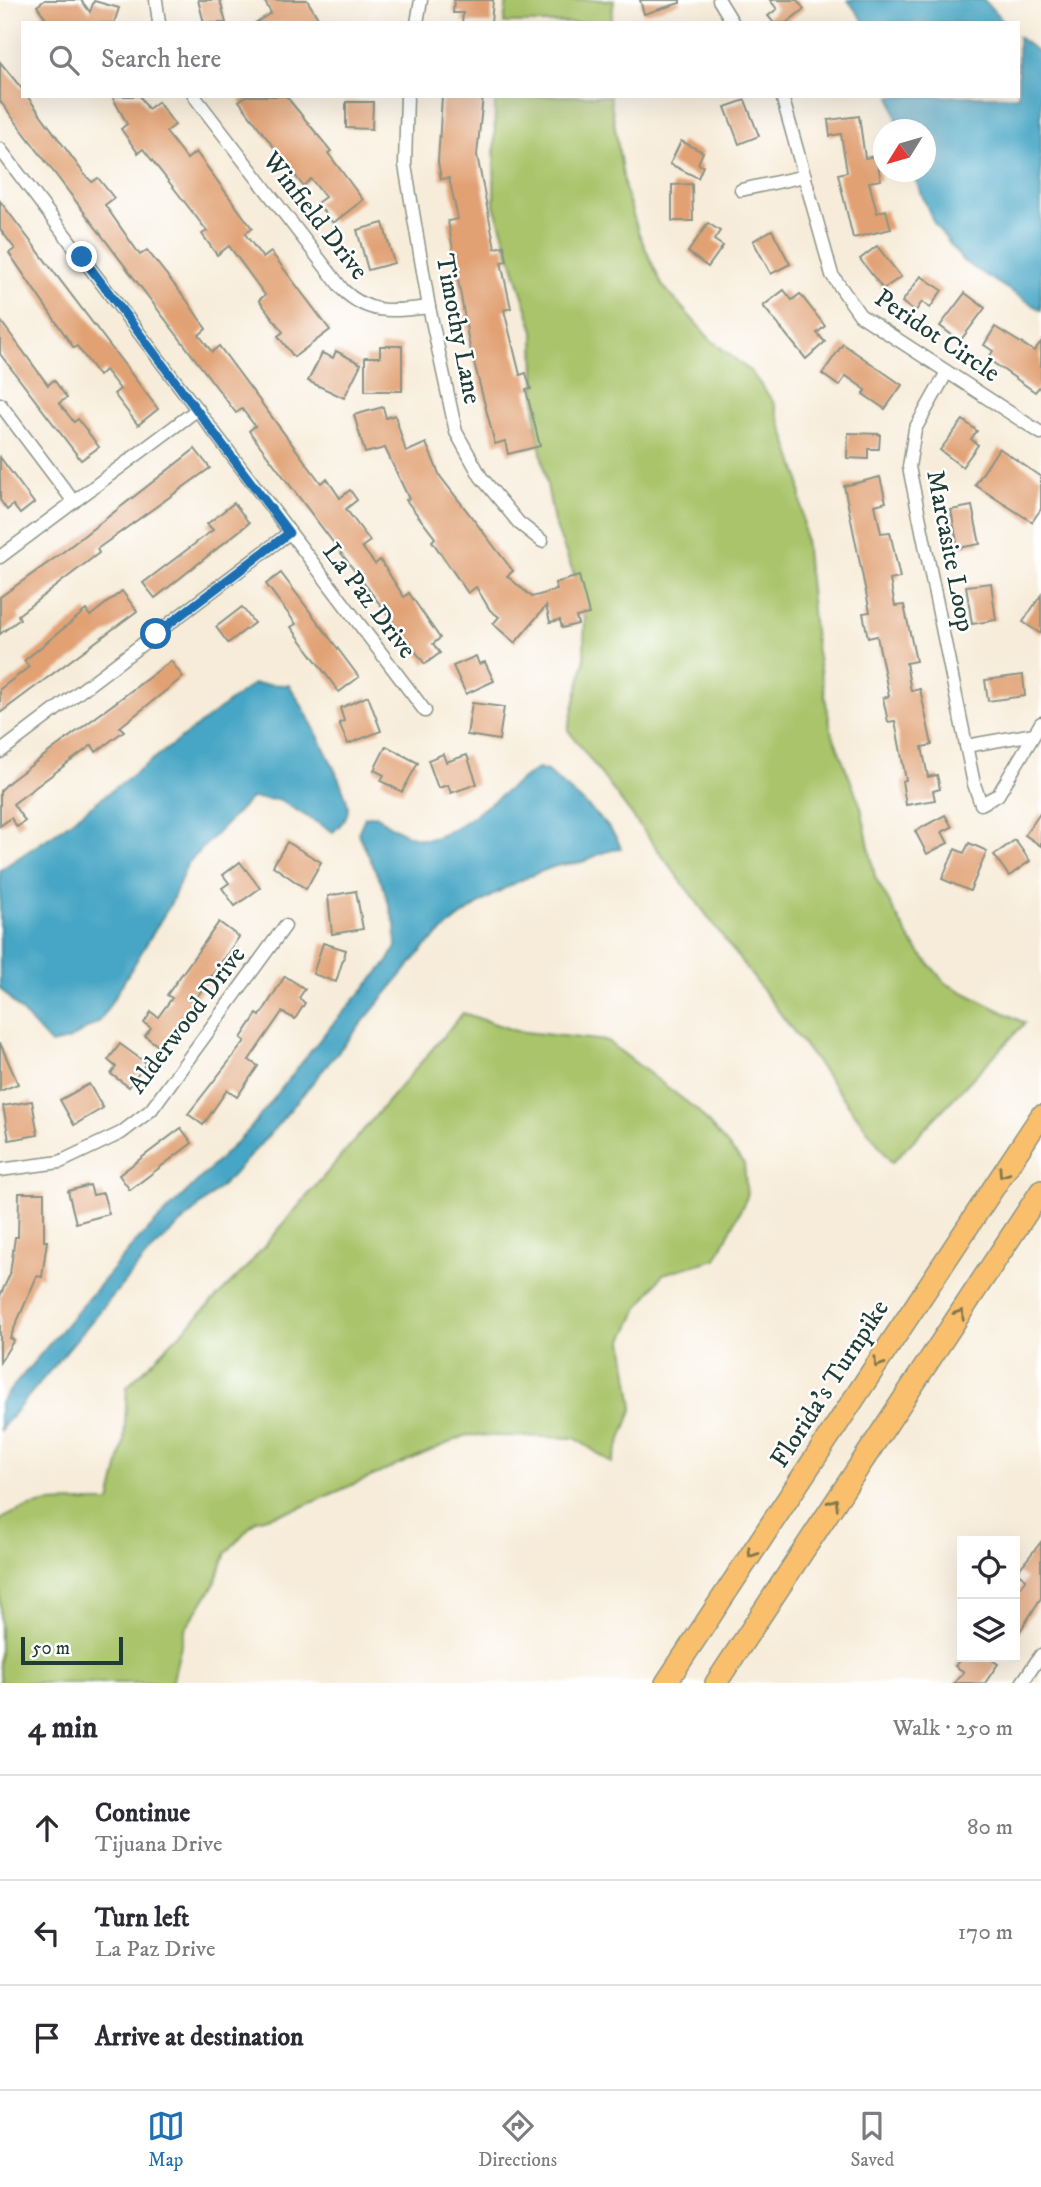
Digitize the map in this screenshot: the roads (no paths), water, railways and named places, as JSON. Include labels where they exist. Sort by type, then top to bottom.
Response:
[{"type":"highway","name":"Florida's Turnpike","points":[[666,1683],[1041,1116]]},
{"type":"highway","points":[[716,1683],[1041,1191]]},
{"type":"street","points":[[156,0],[159,21]]},
{"type":"street","points":[[719,0],[732,21]]},
{"type":"street","points":[[417,1],[417,21]]},
{"type":"street","name":"Winfield Drive","points":[[196,98],[343,290],[356,303],[387,312],[429,306]]},
{"type":"street","name":"Timothy Lane","points":[[407,98],[405,165],[450,408],[465,452],[519,523],[542,541]]},
{"type":"street","name":"Peridot Circle","points":[[783,98],[832,275],[860,315],[1041,433]]},
{"type":"street","name":"La Paz Drive","points":[[0,149],[425,711]]},
{"type":"street","points":[[741,190],[805,176]]},
{"type":"street","name":"Marcasite Loop","points":[[947,372],[915,429],[909,467],[966,746],[981,804],[998,795],[1037,728]]},
{"type":"street","points":[[0,404],[74,502]]},
{"type":"street","points":[[0,557],[198,409]]},
{"type":"street","points":[[0,752],[289,533]]},
{"type":"street","name":"Marcasite Loop","points":[[966,746],[1037,728]]},
{"type":"street","name":"Alderwood Drive","points":[[0,1170],[60,1162],[121,1133],[151,1110],[285,926]]},
{"type":"street","points":[[1022,1683],[1041,1655]]},
{"type":"water","points":[[848,0],[984,0],[1003,21],[864,21]]},
{"type":"water","points":[[1020,38],[1041,54],[1041,310],[963,261],[934,223],[916,182],[936,182],[936,119],[897,119],[891,98],[1020,98]]},
{"type":"water","points":[[253,684],[289,685],[341,785],[347,800],[346,816],[333,832],[279,800],[251,798],[187,864],[171,903],[100,1021],[68,1040],[51,1044],[0,988],[0,870],[54,834]]},
{"type":"water","points":[[538,769],[547,771],[589,807],[617,839],[621,849],[581,862],[557,866],[517,882],[468,911],[424,948],[275,1128],[231,1177],[147,1255],[0,1430],[0,1402],[134,1244],[249,1130],[325,1033],[388,962],[396,947],[395,924],[383,886],[358,833],[365,817],[376,815],[408,835],[429,839],[455,828]]}]
